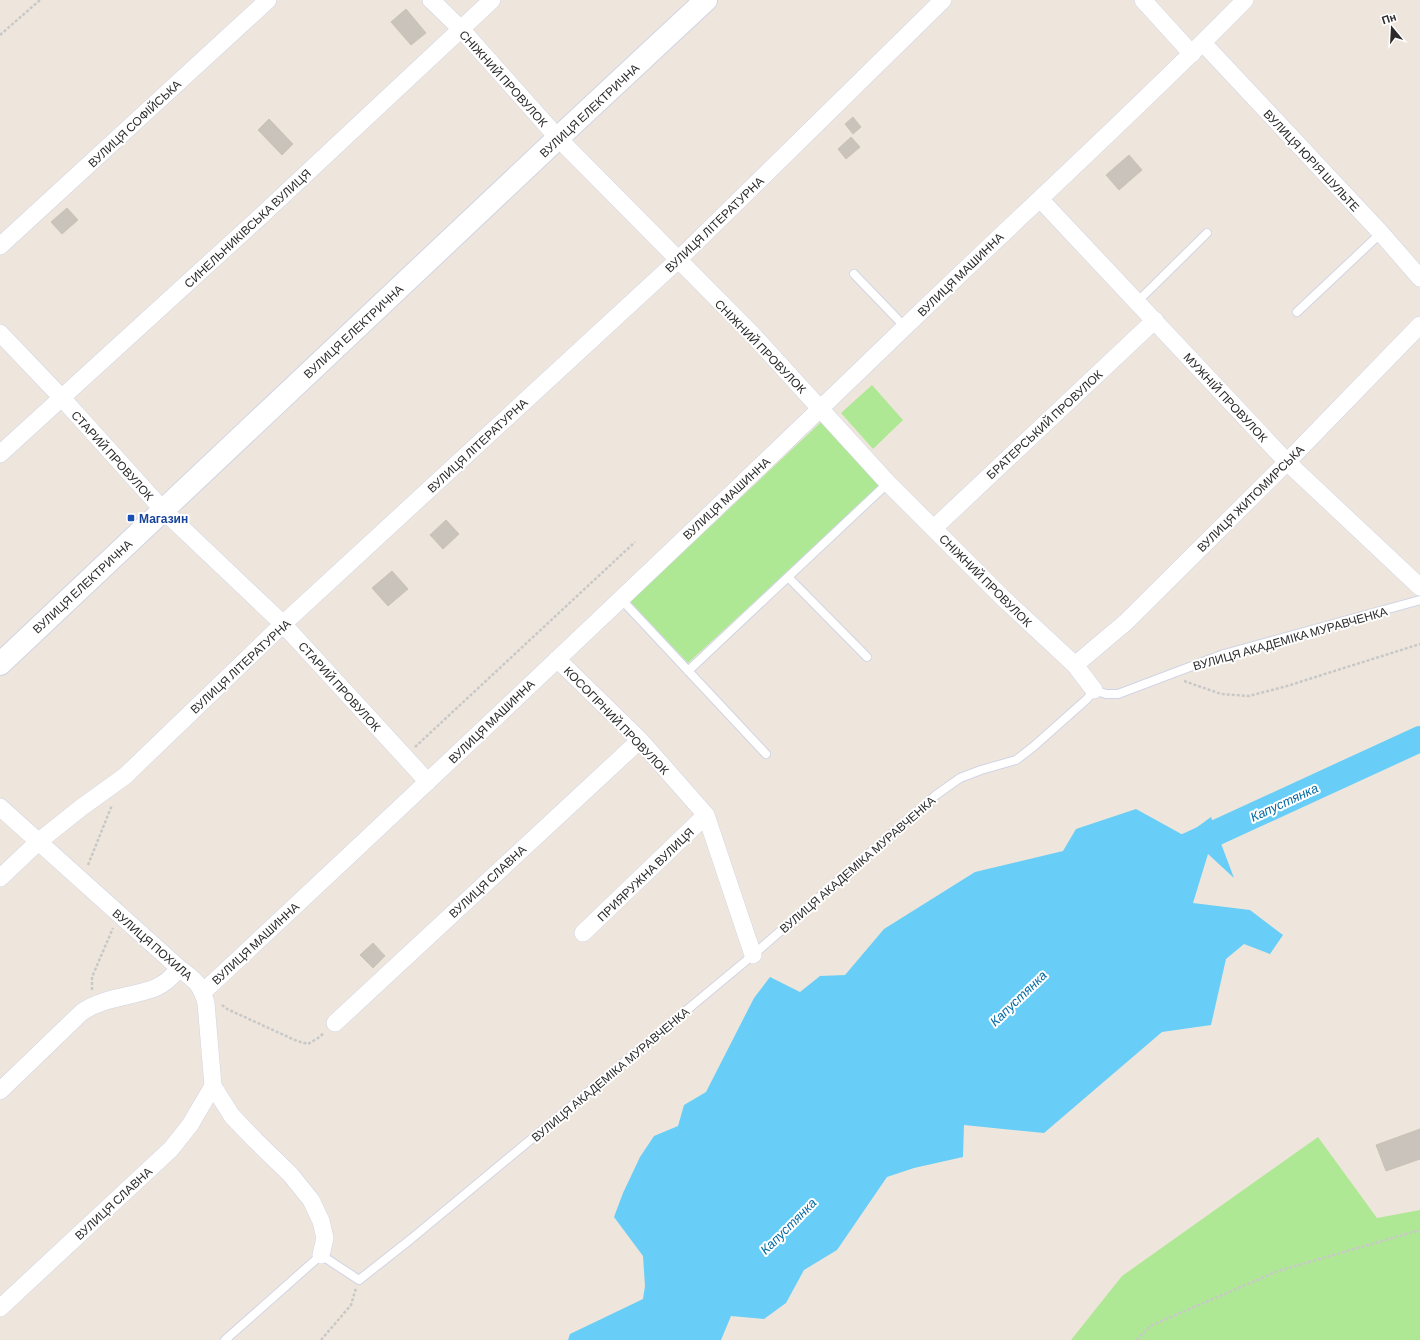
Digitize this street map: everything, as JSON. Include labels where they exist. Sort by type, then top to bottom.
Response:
[{"type":"street","name":"ВУЛИЦЯ СОФІЙСЬКА","points":[[0,246],[268,0]]},
{"type":"street","name":"СНІЖНИЙ ПРОВУЛОК","points":[[431,0],[461,29],[558,138],[753,335],[888,482],[1004,599],[1075,665],[1094,690]]},
{"type":"street","name":"СИНЕЛЬНИКІВСЬКА ВУЛИЦЯ","points":[[0,454],[262,215],[492,0]]},
{"type":"street","name":"ВУЛИЦЯ ЕЛЕКТРИЧНА","points":[[0,664],[706,0]]},
{"type":"street","name":"ВУЛИЦЯ ЛІТЕРАТУРНА","points":[[0,878],[38,842],[82,807],[125,776],[283,624],[678,260],[943,0]]},
{"type":"street","name":"ВУЛИЦЯ ЮРІЯ ШУЛЬТЕ","points":[[1143,0],[1197,48],[1381,233],[1420,278]]},
{"type":"street","name":"ВУЛИЦЯ МАШИННА","points":[[203,992],[428,782],[620,598],[821,409],[1197,48],[1245,0]]},
{"type":"street","name":"МУЖНІЙ ПРОВУЛОК","points":[[1040,199],[1136,303],[1155,320],[1287,462],[1420,587]]},
{"type":"street","name":"БРАТЕРСЬКИЙ ПРОВУЛОК","points":[[934,528],[1155,320]]},
{"type":"street","name":"ВУЛИЦЯ ЖИТОМИРСЬКА","points":[[1075,665],[1126,622],[1287,462],[1420,325]]},
{"type":"street","name":"СТАРИЙ ПРОВУЛОК","points":[[0,333],[62,398],[163,510],[283,624],[428,782]]},
{"type":"street","name":"КОСОГІРНИЙ ПРОВУЛОК","points":[[557,658],[640,740],[706,815],[753,955]]},
{"type":"street","name":"ВУЛИЦЯ СЛАВНА","points":[[335,1023],[640,740]]},
{"type":"street","name":"ВУЛИЦЯ ПОХИЛА","points":[[0,807],[198,983],[203,992],[206,1003],[213,1086],[232,1116],[254,1140],[290,1174],[311,1200],[321,1220],[325,1238],[321,1255]]},
{"type":"street","name":"ПРИЯРУЖНА ВУЛИЦЯ","points":[[583,933],[706,815]]},
{"type":"street","points":[[0,1091],[82,1012],[93,1005],[156,987],[170,978],[180,968]]},
{"type":"street","name":"ВУЛИЦЯ СЛАВНА","points":[[0,1308],[171,1149],[190,1125],[213,1086]]},
{"type":"lane","points":[[1136,303],[1207,233]]},
{"type":"lane","points":[[1297,312],[1381,233]]},
{"type":"lane","points":[[854,274],[905,328]]},
{"type":"lane","points":[[688,671],[888,482]]},
{"type":"lane","points":[[788,577],[867,657]]},
{"type":"lane","points":[[620,598],[766,754]]},
{"type":"lane","name":"ВУЛИЦЯ АКАДЕМІКА МУРАВЧЕНКА","points":[[359,1280],[423,1229],[753,955],[936,795],[960,778],[1016,760],[1033,747],[1087,699],[1094,690],[1106,694],[1118,694],[1224,654],[1420,600]]},
{"type":"lane","points":[[226,1340],[321,1255],[359,1280]]},
{"type":"path","points":[[0,35],[40,0]]},
{"type":"path","points":[[405,756],[635,542]]},
{"type":"path","points":[[1166,676],[1222,694],[1249,696],[1287,686],[1420,644]]},
{"type":"path","points":[[82,881],[113,803]]},
{"type":"path","points":[[93,1005],[92,977],[109,939],[118,913]]},
{"type":"path","points":[[203,992],[227,1009],[297,1041],[308,1044],[318,1038],[335,1023]]},
{"type":"path","points":[[1137,1340],[1150,1326],[1278,1271],[1420,1230]]},
{"type":"path","points":[[321,1340],[350,1305],[359,1280]]},
{"type":"green space","points":[[872,385],[903,420],[873,449],[841,413]]},
{"type":"green space","points":[[821,422],[881,485],[688,663],[630,602]]},
{"type":"green space","points":[[1318,1137],[1377,1218],[1420,1210],[1420,1340],[1071,1340],[1122,1276]]},
{"type":"water","points":[[1136,809],[1185,836],[1211,817],[1234,878],[1208,854],[1193,903],[1250,910],[1283,935],[1270,954],[1244,944],[1226,959],[1211,1025],[1162,1032],[1044,1133],[964,1125],[963,1157],[914,1168],[887,1177],[837,1250],[804,1270],[786,1303],[764,1319],[731,1316],[721,1340],[568,1340],[570,1334],[643,1299],[645,1286],[643,1256],[614,1217],[623,1193],[640,1157],[654,1136],[678,1126],[684,1105],[706,1092],[754,998],[770,977],[800,992],[820,976],[845,975],[884,929],[975,872],[1063,851],[1076,829]]},
{"type":"building","points":[[406,9],[426,33],[411,45],[391,22]]},
{"type":"building","points":[[853,117],[861,127],[853,134],[845,124]]},
{"type":"building","points":[[269,119],[293,144],[282,155],[258,130]]},
{"type":"building","points":[[851,137],[860,147],[846,159],[838,149]]},
{"type":"building","points":[[1129,155],[1142,170],[1119,190],[1106,175]]},
{"type":"building","points":[[67,208],[78,220],[62,234],[51,222]]},
{"type":"building","points":[[446,520],[459,534],[443,549],[430,535]]},
{"type":"building","points":[[392,571],[408,589],[388,606],[372,588]]},
{"type":"building","points":[[373,943],[385,956],[373,968],[360,955]]},
{"type":"building","points":[[1420,1129],[1420,1159],[1386,1171],[1376,1145]]},
{"type":"waterway","name":"Капустянка","points":[[1185,847],[1420,739]]},
{"type":"place","name":"Магазин","points":[[131,518]]}]
